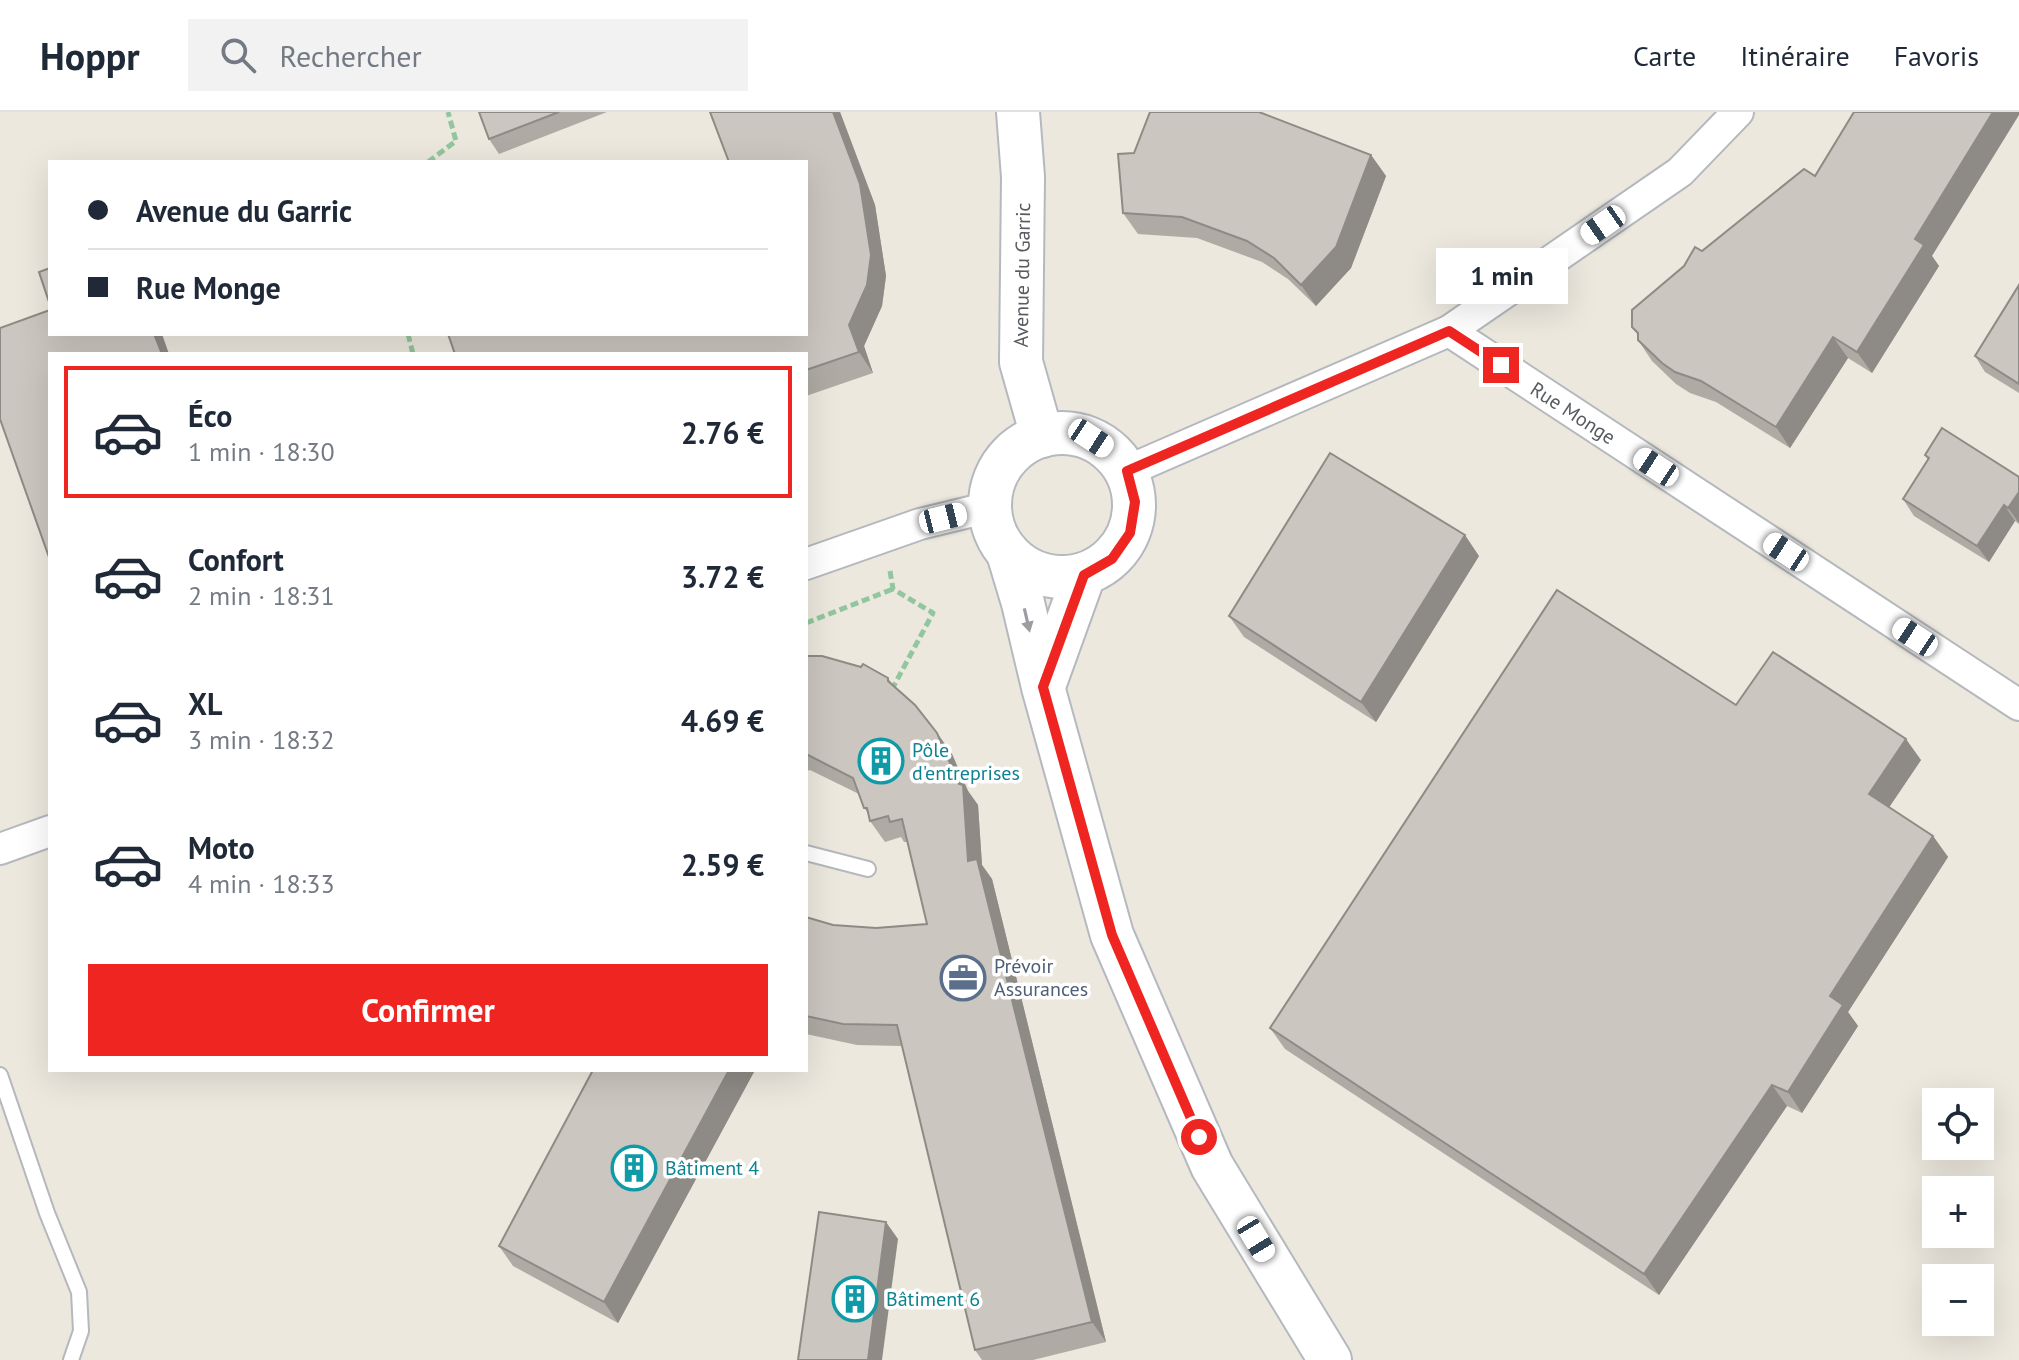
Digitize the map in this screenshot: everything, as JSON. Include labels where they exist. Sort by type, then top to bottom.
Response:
[{"type":"street","name":"Avenue du Garric","points":[[1018,112],[1023,177],[1021,362],[1042,436]]},
{"type":"street","points":[[1127,471],[1449,331],[1680,172],[1738,112]]},
{"type":"street","name":"Rue Monge","points":[[1449,331],[2019,705]]},
{"type":"street","points":[[1008,553],[1028,569],[1052,577],[1084,575],[1112,559],[1130,533],[1135,502],[1127,471],[1112,452],[1091,438],[1067,432],[1042,436],[1014,450],[996,476],[990,507],[994,532],[1008,553],[1023,603],[1043,687],[1112,935],[1212,1166],[1330,1360]]},
{"type":"street","points":[[808,563],[920,524],[990,507]]},
{"type":"street","points":[[1043,687],[1084,575]]},
{"type":"street","points":[[0,849],[48,832]]},
{"type":"lane","points":[[808,854],[868,869]]},
{"type":"lane","points":[[0,1075],[47,1213],[79,1292],[81,1331],[71,1360]]},
{"type":"path","points":[[431,160],[456,141],[448,112]]},
{"type":"path","points":[[888,536],[896,559],[890,573],[893,589],[933,613],[891,692]]},
{"type":"path","points":[[808,622],[893,589]]},
{"type":"building","points":[[479,112],[559,112],[489,139]]},
{"type":"building","points":[[710,112],[833,112],[860,184],[871,255],[867,285],[849,325],[859,352],[808,369],[808,352],[454,352],[449,336],[808,336],[808,160],[728,160]]},
{"type":"building","points":[[1150,112],[1259,112],[1371,155],[1336,247],[1301,285],[1274,258],[1247,241],[1182,217],[1123,213],[1118,154],[1134,153]]},
{"type":"building","points":[[1854,112],[1993,112],[1915,239],[1924,245],[1857,352],[1833,337],[1776,427],[1701,381],[1675,372],[1662,363],[1638,340],[1638,333],[1632,327],[1632,310],[1684,266],[1695,247],[1702,251],[1804,169],[1815,176]]},
{"type":"building","points":[[48,269],[48,299],[39,272]]},
{"type":"building","points":[[2019,285],[2019,384],[1975,356]]},
{"type":"building","points":[[48,311],[48,336],[155,336],[161,352],[48,352],[48,554],[0,419],[0,328]]},
{"type":"building","points":[[1942,428],[2019,477],[2019,492],[2008,508],[2004,505],[1977,546],[1903,499],[1929,458],[1925,455]]},
{"type":"building","points":[[1330,453],[1465,535],[1361,702],[1229,616]]},
{"type":"building","points":[[1557,590],[1736,705],[1773,652],[1906,739],[1869,794],[1933,836],[1830,996],[1843,1005],[1788,1092],[1772,1085],[1644,1274],[1270,1028]]},
{"type":"building","points":[[808,656],[822,656],[861,667],[863,664],[888,678],[937,733],[959,784],[963,785],[968,861],[977,859],[1092,1322],[975,1350],[897,1025],[843,1024],[808,1016],[808,918],[833,925],[876,928],[927,924],[902,819],[890,822],[888,816],[870,821],[853,778],[808,755]]},
{"type":"building","name":"Bâtiment 4","points":[[592,1072],[728,1072],[604,1302],[499,1246]]},
{"type":"building","name":"Bâtiment 6","points":[[819,1212],[886,1222],[868,1360],[798,1360]]},
{"type":"place","name":"Pôle d'entreprises","points":[[881,761]]},
{"type":"place","name":"Prévoir Assurances","points":[[963,978]]},
{"type":"place","name":"Bâtiment 4","points":[[634,1168]]},
{"type":"place","name":"Bâtiment 6","points":[[855,1299]]},
{"type":"route","points":[[1199,1137],[1112,935],[1043,687],[1075,596],[1084,575],[1112,559],[1130,533],[1135,502],[1127,471],[1449,331],[1501,365]]}]
